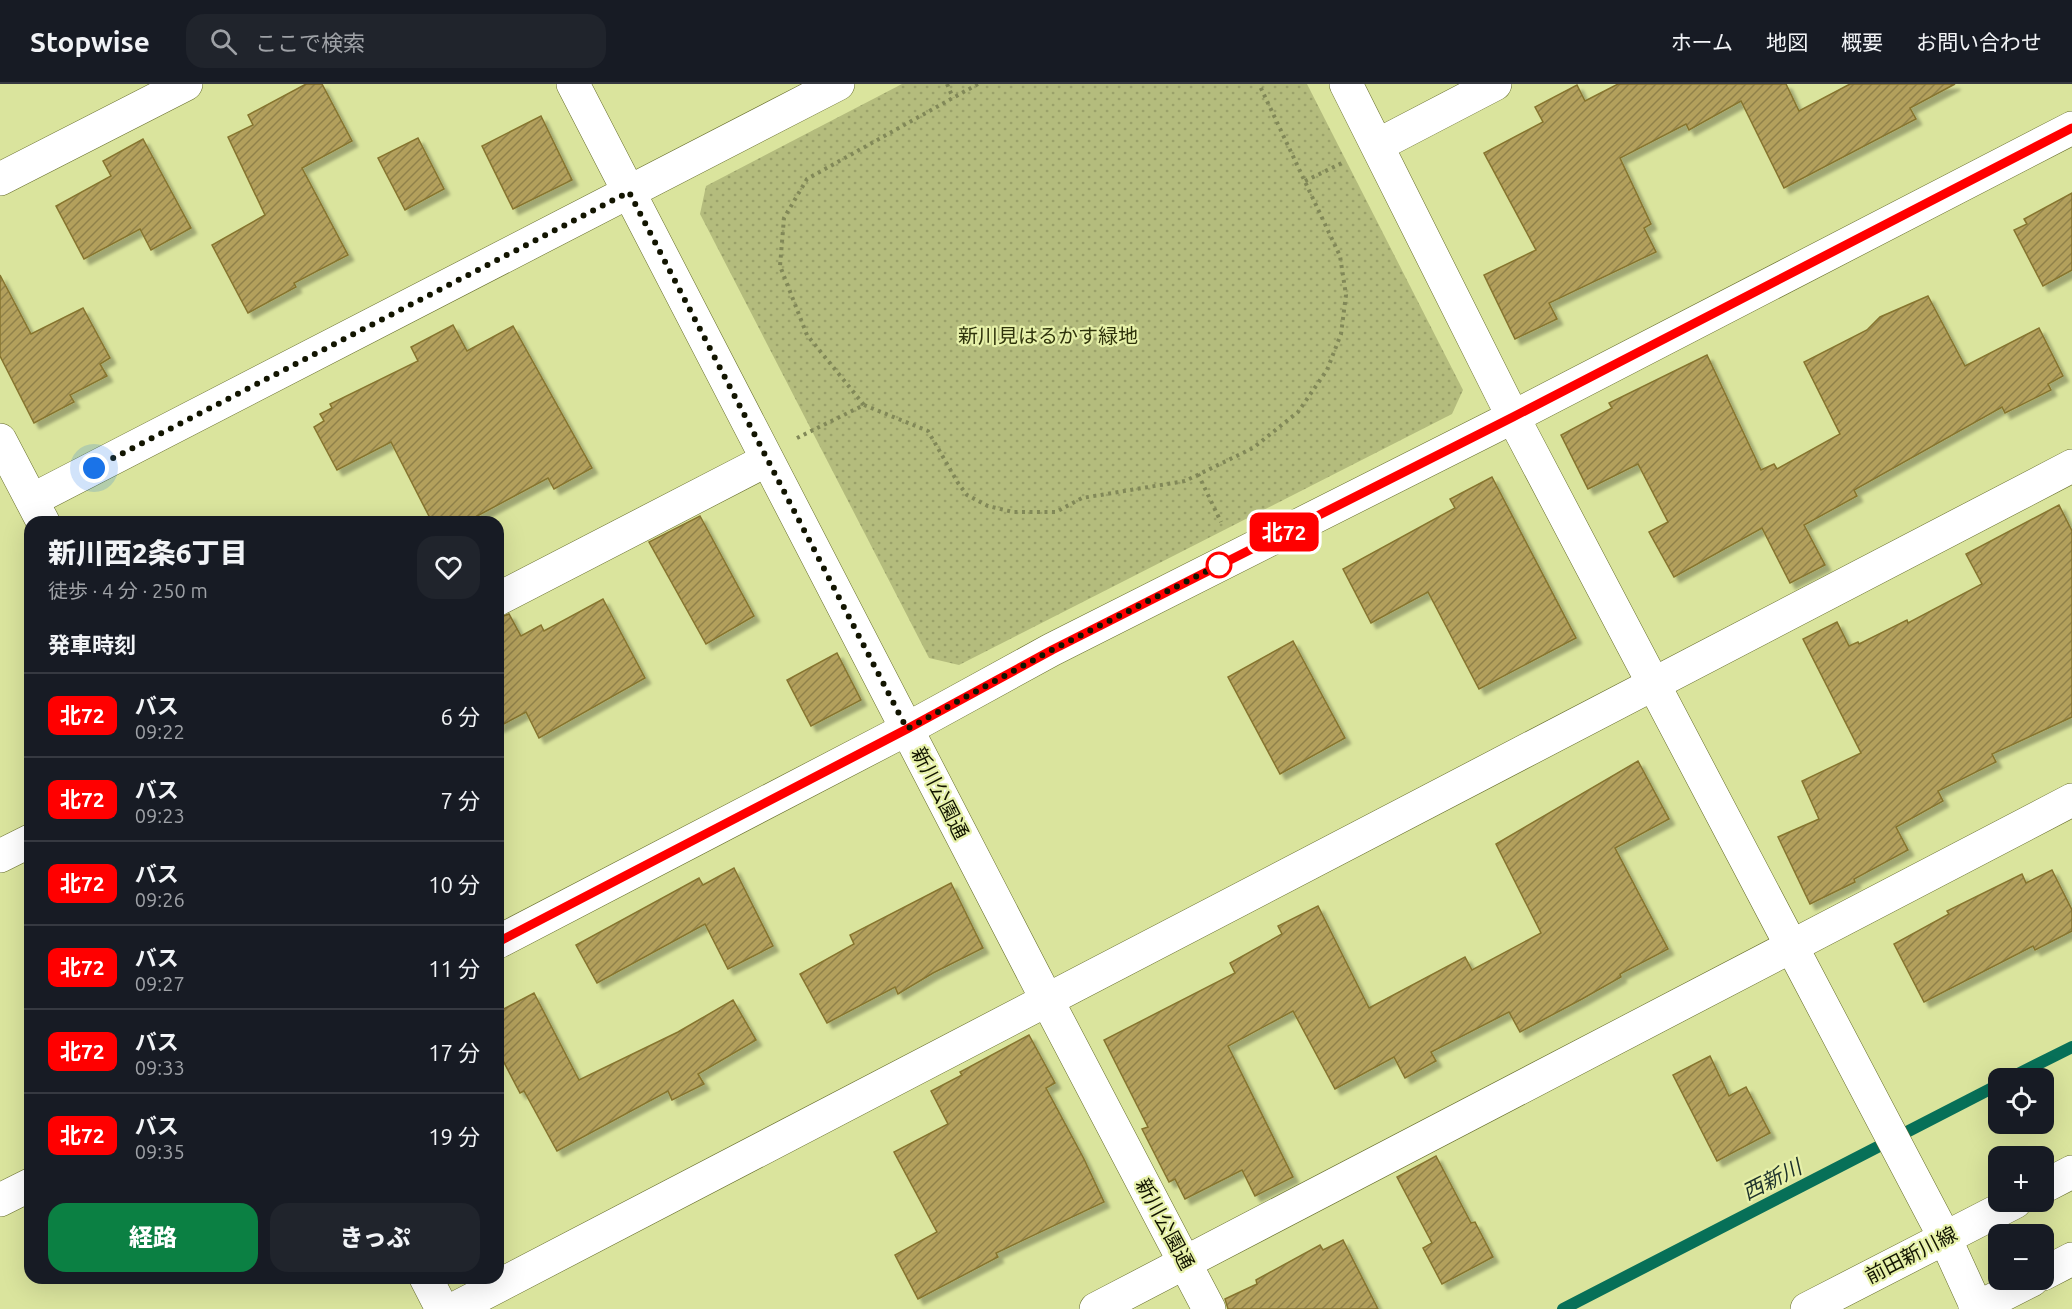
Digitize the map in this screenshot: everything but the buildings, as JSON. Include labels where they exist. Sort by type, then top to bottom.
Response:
[{"type":"street","points":[[0,179],[186,84]]},
{"type":"street","name":"新川公園通","points":[[573,84],[629,192],[778,451],[907,729],[1209,1309]]},
{"type":"street","points":[[0,440],[37,511],[629,192],[838,84]]},
{"type":"street","points":[[1346,84],[1513,417],[1945,1238],[1976,1308],[2012,1290]]},
{"type":"street","points":[[1378,145],[1495,84]]},
{"type":"street","points":[[504,939],[907,729],[1052,650],[1513,417],[2072,128]]},
{"type":"street","points":[[504,596],[778,451]]},
{"type":"street","points":[[504,1283],[2072,466]]},
{"type":"street","points":[[1096,1309],[2072,800]]},
{"type":"street","points":[[0,856],[24,844]]},
{"type":"street","points":[[2054,1181],[2072,1172]]},
{"type":"street","points":[[0,1200],[24,1188]]},
{"type":"street","name":"前田新川線","points":[[1807,1309],[1996,1212]]},
{"type":"street","points":[[2054,1268],[2072,1259]]},
{"type":"street","points":[[429,1284],[442,1309]]},
{"type":"street","points":[[454,1309],[502,1284]]},
{"type":"path","points":[[947,84],[953,98]]},
{"type":"path","points":[[978,84],[807,179],[784,218],[780,266],[807,335],[864,405],[928,431],[967,495],[988,506],[1013,512],[1056,512],[1082,498],[1185,481],[1253,448],[1298,412],[1327,370],[1341,334],[1346,295],[1340,256],[1259,84]]},
{"type":"path","points":[[1305,181],[1343,162]]},
{"type":"path","points":[[778,451],[864,405]]},
{"type":"path","points":[[1198,474],[1223,525]]},
{"type":"green space","name":"新川見はるかす緑地","points":[[902,84],[1307,84],[1463,390],[1452,414],[959,665],[929,658],[700,214],[706,186]]},
{"type":"waterway","name":"西新川","points":[[2030,1068],[2072,1047]]},
{"type":"waterway","name":"西新川","points":[[1563,1309],[1988,1090]]},
{"type":"bus line","name":"北72","points":[[504,939],[907,729],[1052,650],[1479,432],[1513,417],[2072,128]]},
{"type":"route","points":[[94,468],[629,192],[907,729],[1052,650],[1219,565]]}]
